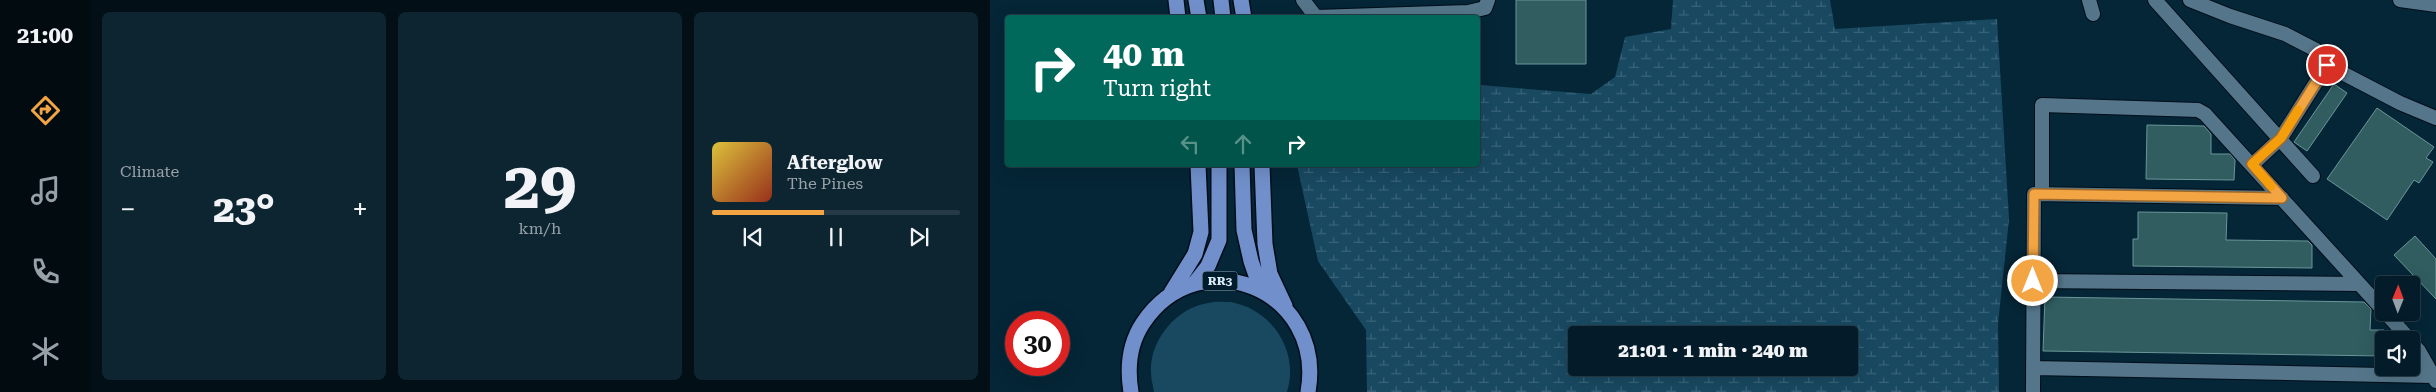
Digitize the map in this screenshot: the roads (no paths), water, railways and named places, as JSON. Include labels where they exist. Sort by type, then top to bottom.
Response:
[{"type":"main road","points":[[1176,0],[1178,15]]},
{"type":"main road","points":[[1196,0],[1198,15]]},
{"type":"main road","points":[[1221,0],[1223,15]]},
{"type":"main road","points":[[1241,0],[1244,15]]},
{"type":"main road","points":[[1169,295],[1196,254],[1201,232],[1198,167]]},
{"type":"main road","name":"RR3","points":[[1194,284],[1208,266],[1219,240],[1219,167]]},
{"type":"main road","name":"RR3","points":[[1242,167],[1244,230],[1251,261],[1261,290]]},
{"type":"main road","points":[[1262,167],[1265,244],[1270,274],[1285,307]]},
{"type":"main road","name":"RR3","points":[[1131,392],[1128,377],[1130,353],[1138,331],[1151,311],[1169,295],[1194,284],[1217,280],[1240,282],[1261,290],[1285,307],[1297,323],[1308,348],[1311,374],[1308,392]]},
{"type":"street","points":[[1303,0],[1314,15]]},
{"type":"street","points":[[1377,15],[1468,12],[1485,8],[1488,0]]},
{"type":"street","points":[[2089,0],[2093,14]]},
{"type":"street","points":[[2156,0],[2313,176]]},
{"type":"street","points":[[2190,0],[2230,16],[2285,34],[2316,50],[2327,65],[2400,103],[2436,118]]},
{"type":"street","points":[[2400,0],[2436,5]]},
{"type":"street","points":[[2252,164],[2281,138],[2327,65]]},
{"type":"street","points":[[2042,194],[2042,105],[2198,110],[2205,114],[2252,164],[2375,302]]},
{"type":"street","points":[[2032,392],[2034,194],[2282,198]]},
{"type":"street","points":[[2033,281],[2359,284]]},
{"type":"street","points":[[2392,321],[2402,331]]},
{"type":"street","points":[[2420,351],[2435,378]]},
{"type":"street","points":[[2033,368],[2435,378]]}]
